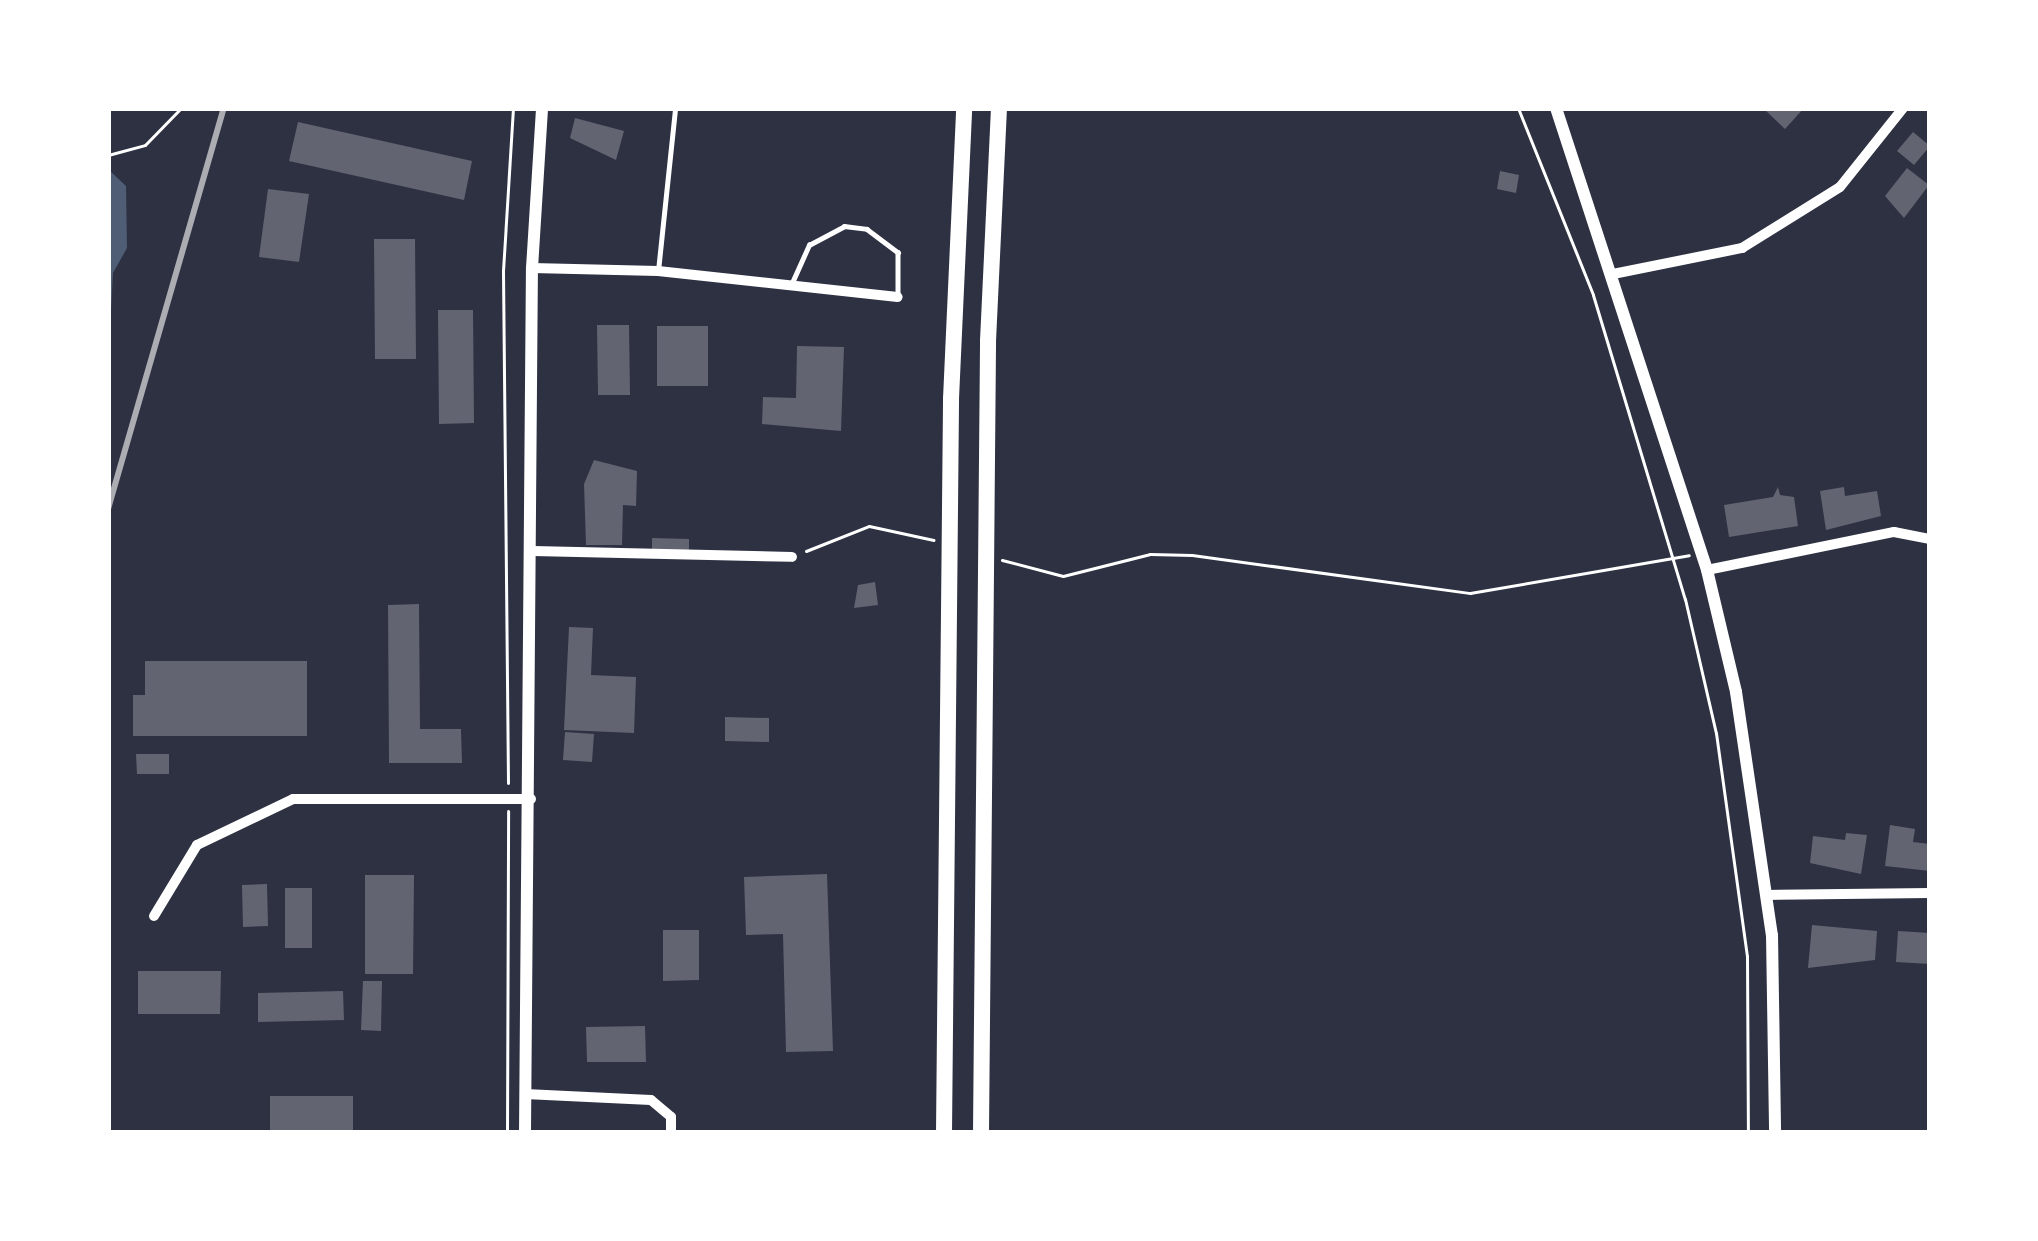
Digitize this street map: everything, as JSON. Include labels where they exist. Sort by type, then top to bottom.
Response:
[{"type":"highway","points":[[944,1133],[950,399],[964,108]]},
{"type":"highway","points":[[981,1133],[988,340],[999,108]]},
{"type":"street","points":[[525,1133],[533,799],[532,268],[542,108]]},
{"type":"street","points":[[1556,108],[1707,570],[1736,692],[1766,896],[1775,1133]]},
{"type":"street","points":[[1613,274],[1742,248],[1840,188],[1903,108]]},
{"type":"street","points":[[532,268],[658,271],[898,296]]},
{"type":"street","points":[[1707,570],[1894,532],[1930,539]]},
{"type":"street","points":[[533,551],[792,557]]},
{"type":"street","points":[[154,916],[197,844],[240,818],[293,799],[533,799]]},
{"type":"street","points":[[1766,896],[1930,893]]},
{"type":"street","points":[[525,1094],[651,1100],[671,1117],[671,1133]]},
{"type":"lane","points":[[658,271],[675,108]]},
{"type":"lane","points":[[790,285],[809,244],[844,226],[867,230],[898,253],[898,296]]},
{"type":"path","points":[[108,154],[146,145],[181,108]]},
{"type":"path","points":[[507,1133],[503,271],[513,108]]},
{"type":"path","points":[[1518,108],[1593,295],[1672,560],[1716,733],[1747,956],[1748,1133]]},
{"type":"path","points":[[792,557],[869,526],[935,541]]},
{"type":"path","points":[[1000,559],[1064,576],[1150,554],[1192,556],[1470,592],[1700,552]]},
{"type":"water","points":[[108,169],[126,186],[127,248],[113,273],[108,367]]},
{"type":"building","points":[[1763,108],[1804,108],[1785,129]]},
{"type":"building","points":[[575,118],[624,131],[616,160],[570,138]]},
{"type":"building","points":[[298,122],[472,161],[464,200],[289,161]]},
{"type":"building","points":[[1913,132],[1930,146],[1914,165],[1897,151]]},
{"type":"building","points":[[1907,168],[1929,185],[1904,218],[1885,196]]},
{"type":"building","points":[[1500,171],[1519,175],[1516,193],[1497,189]]},
{"type":"building","points":[[268,189],[309,194],[299,262],[259,257]]},
{"type":"building","points":[[374,239],[415,239],[416,359],[375,359]]},
{"type":"building","points":[[438,310],[473,310],[474,423],[439,424]]},
{"type":"building","points":[[597,325],[629,325],[630,395],[598,395]]},
{"type":"building","points":[[657,326],[708,326],[708,386],[657,386]]},
{"type":"building","points":[[797,346],[844,347],[841,431],[762,424],[763,397],[796,398]]},
{"type":"building","points":[[594,460],[637,471],[636,506],[623,505],[622,545],[586,545],[584,484]]},
{"type":"building","points":[[1778,487],[1780,495],[1794,497],[1798,526],[1729,537],[1724,505],[1773,497]]},
{"type":"building","points":[[1844,487],[1845,496],[1877,491],[1881,516],[1826,530],[1820,491]]},
{"type":"building","points":[[652,538],[689,539],[689,555],[652,554]]},
{"type":"building","points":[[875,582],[878,605],[854,608],[858,585]]},
{"type":"building","points":[[419,604],[420,729],[461,729],[462,763],[389,763],[388,605]]},
{"type":"building","points":[[569,627],[593,628],[591,675],[636,677],[634,733],[564,730]]},
{"type":"building","points":[[145,661],[307,661],[307,736],[133,736],[133,695],[145,695]]},
{"type":"building","points":[[725,717],[769,718],[769,742],[725,741]]},
{"type":"building","points":[[565,732],[594,734],[592,762],[563,760]]},
{"type":"building","points":[[136,754],[169,754],[169,774],[137,774]]},
{"type":"building","points":[[1890,825],[1915,829],[1913,842],[1930,844],[1930,871],[1885,866]]},
{"type":"building","points":[[1846,833],[1867,835],[1861,874],[1810,863],[1813,836],[1845,840]]},
{"type":"building","points":[[827,874],[833,1051],[786,1052],[783,934],[746,935],[744,877]]},
{"type":"building","points":[[365,875],[414,875],[413,974],[365,974]]},
{"type":"building","points":[[267,884],[268,926],[243,927],[242,885]]},
{"type":"building","points":[[285,888],[312,888],[312,948],[285,948]]},
{"type":"building","points":[[1812,925],[1877,931],[1875,960],[1808,968]]},
{"type":"building","points":[[663,930],[699,930],[699,980],[663,981]]},
{"type":"building","points":[[1898,931],[1930,933],[1930,964],[1896,962]]},
{"type":"building","points":[[138,971],[221,971],[220,1014],[138,1014]]},
{"type":"building","points":[[363,981],[382,981],[381,1031],[361,1030]]},
{"type":"building","points":[[343,991],[344,1020],[258,1022],[258,993]]},
{"type":"building","points":[[645,1026],[646,1062],[587,1062],[586,1027]]},
{"type":"building","points":[[270,1096],[353,1096],[353,1133],[270,1133]]},
{"type":"railway","points":[[108,509],[224,108]]}]
